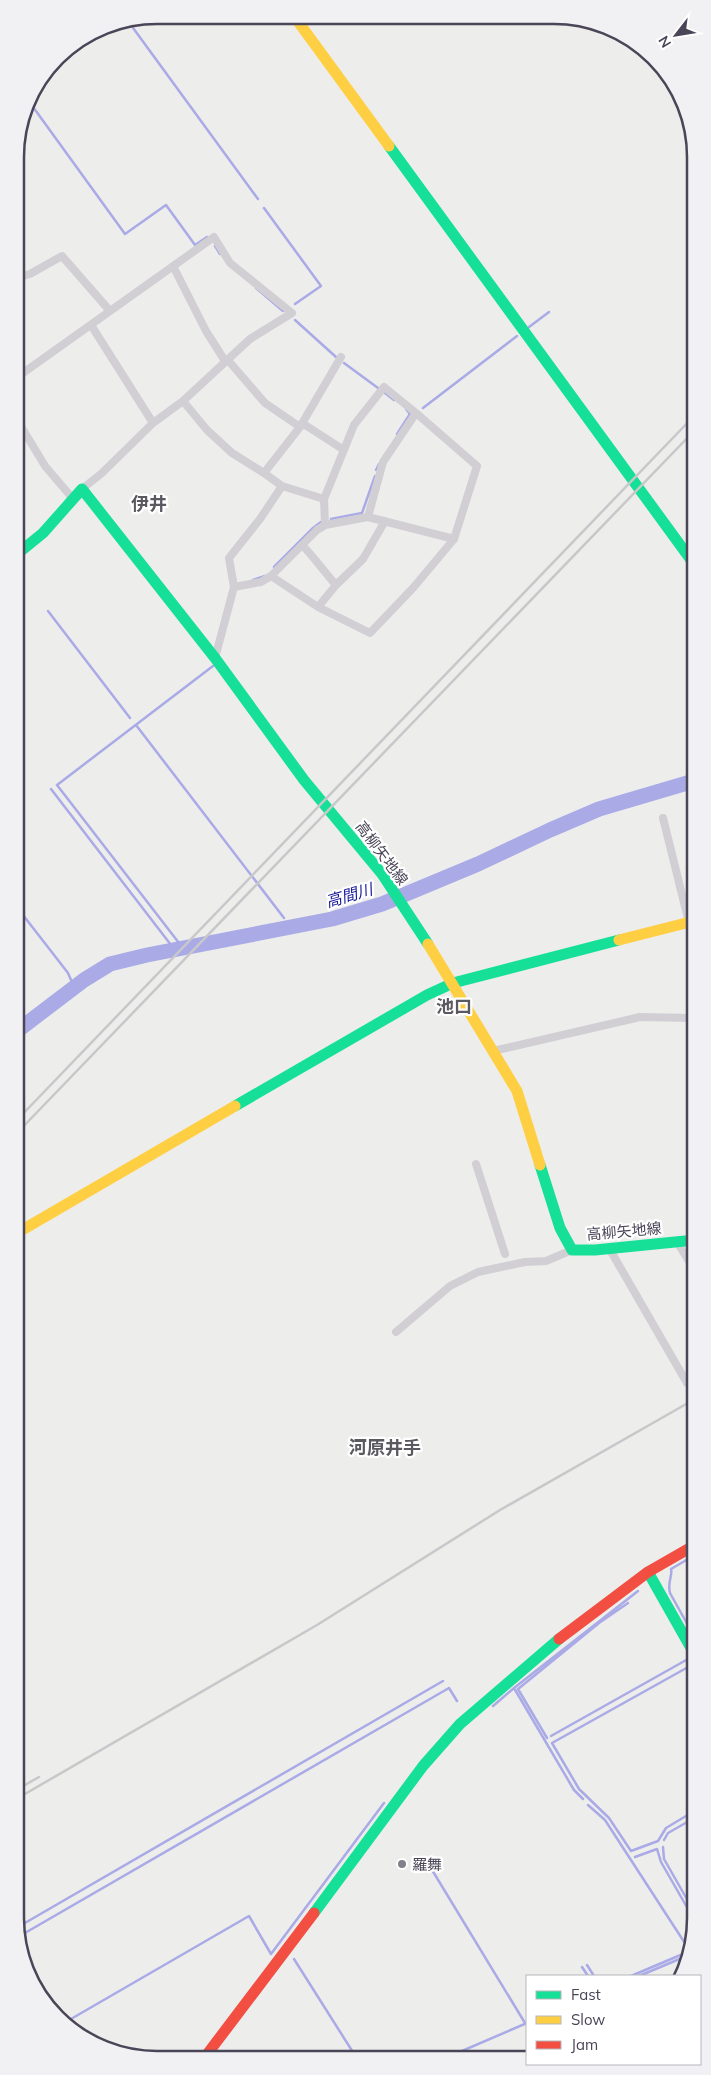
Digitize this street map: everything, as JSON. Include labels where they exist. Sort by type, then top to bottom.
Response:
[{"type":"main road","points":[[300,24],[687,554]]},
{"type":"main road","points":[[24,551],[32,546],[51,527],[82,489]]},
{"type":"main road","name":"高柳矢地線","points":[[82,489],[215,658],[304,780],[382,874],[453,983],[517,1091],[560,1228],[572,1250],[687,1241]]},
{"type":"main road","points":[[24,1229],[427,996],[453,983],[687,922]]},
{"type":"main road","points":[[210,2051],[342,1877],[423,1766],[451,1734],[471,1714],[568,1631],[648,1572],[687,1550]]},
{"type":"main road","points":[[648,1572],[687,1641]]},
{"type":"street","points":[[24,372],[214,237],[230,263],[292,313],[250,339],[183,401],[153,423],[102,473],[82,489]]},
{"type":"street","points":[[24,276],[62,256],[110,311]]},
{"type":"street","points":[[173,266],[206,331],[226,360],[264,403],[344,450]]},
{"type":"street","points":[[91,326],[153,423]]},
{"type":"street","points":[[264,474],[301,425],[341,357]]},
{"type":"street","points":[[271,576],[318,607],[370,633],[413,588],[454,539],[477,466],[384,387],[354,426],[324,499],[325,525]]},
{"type":"street","points":[[183,401],[207,430],[232,454],[282,486],[324,499]]},
{"type":"street","points":[[368,517],[383,462],[416,413]]},
{"type":"street","points":[[24,431],[45,466],[74,500]]},
{"type":"street","points":[[215,658],[234,587],[229,558],[260,519],[282,486]]},
{"type":"street","points":[[234,587],[261,582],[271,576],[317,530],[325,525],[368,517],[454,539]]},
{"type":"street","points":[[318,607],[336,585],[363,559],[385,521]]},
{"type":"street","points":[[302,545],[336,585]]},
{"type":"street","points":[[663,818],[687,903]]},
{"type":"street","points":[[493,1051],[640,1017],[687,1018]]},
{"type":"street","points":[[476,1164],[505,1254]]},
{"type":"street","points":[[677,1242],[687,1258]]},
{"type":"street","points":[[609,1248],[687,1382]]},
{"type":"street","points":[[396,1332],[450,1286],[478,1272],[525,1262],[546,1261],[572,1250]]},
{"type":"waterway","points":[[132,26],[258,199]]},
{"type":"waterway","points":[[33,108],[125,234],[166,205],[195,245],[207,237]]},
{"type":"waterway","points":[[264,208],[321,286],[295,304]]},
{"type":"waterway","points":[[215,246],[220,254]]},
{"type":"waterway","points":[[256,288],[283,311]]},
{"type":"waterway","points":[[529,327],[549,312]]},
{"type":"waterway","points":[[295,320],[336,357]]},
{"type":"waterway","points":[[423,408],[517,336]]},
{"type":"waterway","points":[[344,363],[378,388]]},
{"type":"waterway","points":[[385,393],[394,400]]},
{"type":"waterway","points":[[397,434],[410,414],[406,409]]},
{"type":"waterway","points":[[376,470],[379,464]]},
{"type":"waterway","points":[[331,519],[362,513],[375,476]]},
{"type":"waterway","points":[[274,567],[321,522]]},
{"type":"waterway","points":[[253,580],[265,576]]},
{"type":"waterway","points":[[48,611],[130,718]]},
{"type":"waterway","points":[[179,943],[57,785],[213,666]]},
{"type":"waterway","points":[[136,725],[284,918]]},
{"type":"waterway","name":"高間川","points":[[24,1026],[84,980],[110,964],[332,919],[382,904],[478,864],[599,809],[687,783]]},
{"type":"waterway","points":[[51,789],[171,945]]},
{"type":"waterway","points":[[24,916],[68,973],[74,987]]},
{"type":"waterway","points":[[687,1560],[671,1569],[669,1585],[670,1593],[687,1624]]},
{"type":"waterway","points":[[514,1688],[638,1591]]},
{"type":"waterway","points":[[547,1738],[518,1689],[599,1623],[628,1603]]},
{"type":"waterway","points":[[551,1736],[687,1660]]},
{"type":"waterway","points":[[687,1668],[552,1743],[579,1789],[609,1818],[631,1851],[658,1841],[666,1828],[687,1815]]},
{"type":"waterway","points":[[24,1924],[443,1681]]},
{"type":"waterway","points":[[25,1933],[449,1688],[457,1701]]},
{"type":"waterway","points":[[493,1706],[514,1688],[574,1790],[583,1799]]},
{"type":"waterway","points":[[71,2019],[249,1916],[271,1954],[384,1803]]},
{"type":"waterway","points":[[588,1805],[605,1820],[685,1943]]},
{"type":"waterway","points":[[664,1840],[668,1833],[687,1822]]},
{"type":"waterway","points":[[663,1847],[664,1859],[687,1899]]},
{"type":"waterway","points":[[635,1857],[657,1849],[661,1862],[687,1907]]},
{"type":"waterway","points":[[426,1860],[525,2023]]},
{"type":"waterway","points":[[633,1975],[682,1954]]},
{"type":"waterway","points":[[641,1975],[681,1958]]},
{"type":"waterway","points":[[294,1959],[352,2051]]},
{"type":"waterway","points":[[587,1965],[593,1975]]},
{"type":"waterway","points":[[582,1967],[587,1975]]},
{"type":"waterway","points":[[462,2051],[526,2023]]},
{"type":"railway","points":[[24,1113],[687,423]]},
{"type":"railway","points":[[24,1126],[687,438]]},
{"type":"railway","points":[[24,1795],[317,1625],[500,1510],[687,1404]]},
{"type":"railway","points":[[24,1786],[39,1777]]},
{"type":"traffic: fast","points":[[389,146],[687,554]]},
{"type":"traffic: fast","points":[[24,548],[43,533],[82,489],[215,658],[304,780],[382,874],[428,944]]},
{"type":"traffic: fast","points":[[235,1106],[427,995],[453,983],[619,940]]},
{"type":"traffic: fast","points":[[540,1165],[560,1228],[572,1250],[595,1250],[687,1241]]},
{"type":"traffic: fast","points":[[648,1572],[687,1641]]},
{"type":"traffic: fast","points":[[314,1913],[423,1766],[460,1724],[559,1639]]},
{"type":"traffic: slow","points":[[300,24],[389,146]]},
{"type":"traffic: slow","points":[[619,940],[687,923]]},
{"type":"traffic: slow","points":[[428,944],[517,1091],[540,1165]]},
{"type":"traffic: slow","points":[[24,1229],[235,1106]]},
{"type":"traffic: jam","points":[[559,1639],[648,1572],[687,1550]]},
{"type":"traffic: jam","points":[[210,2051],[314,1913]]},
{"type":"place","name":"羅舞","points":[[402,1864]]},
{"type":"district","name":"伊井","points":[[149,503]]},
{"type":"district","name":"池口","points":[[454,1006]]},
{"type":"district","name":"河原井手","points":[[385,1447]]}]
